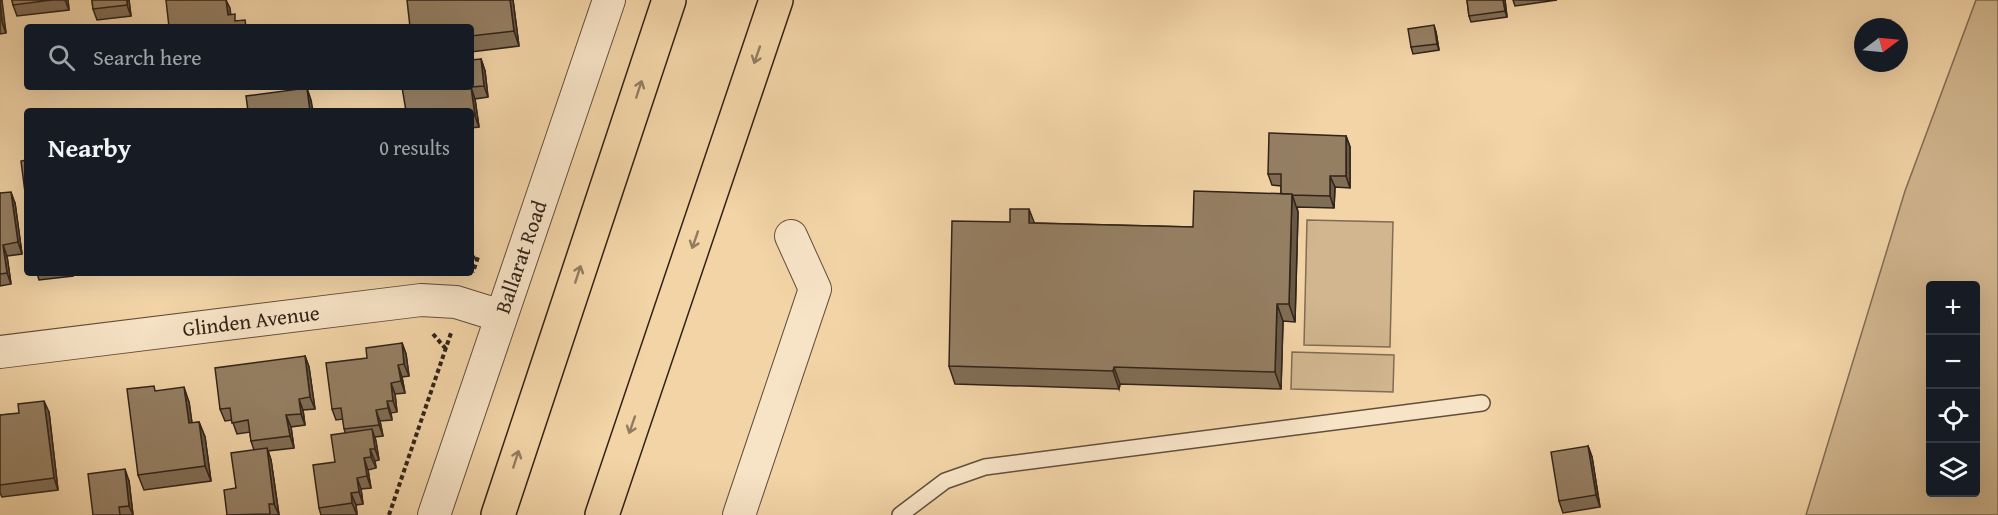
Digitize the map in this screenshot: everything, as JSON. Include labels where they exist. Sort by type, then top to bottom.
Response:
[{"type":"highway","points":[[498,515],[669,0]]},
{"type":"highway","points":[[602,515],[776,0]]},
{"type":"street","name":"Ballarat Road","points":[[434,515],[609,0]]},
{"type":"street","points":[[739,515],[815,289],[791,236]]},
{"type":"street","name":"Glinden Avenue","points":[[0,352],[421,300],[462,304],[501,316]]},
{"type":"lane","points":[[900,515],[945,481],[985,467],[1482,403]]},
{"type":"path","points":[[389,515],[462,304]]},
{"type":"shaded area","points":[[1976,0],[1998,0],[1998,515],[1806,515],[1905,191]]},
{"type":"shaded area","points":[[1307,220],[1393,222],[1390,347],[1304,345]]},
{"type":"shaded area","points":[[1292,352],[1394,355],[1393,392],[1291,389]]},
{"type":"building","points":[[12,0],[52,0],[13,5]]},
{"type":"building","points":[[92,0],[127,0],[127,5],[93,9]]},
{"type":"building","points":[[166,0],[226,0],[228,15],[235,14],[235,21],[245,20],[246,24],[169,24]]},
{"type":"building","points":[[407,0],[510,0],[514,31],[474,36],[474,24],[410,24]]},
{"type":"building","points":[[1467,0],[1503,0],[1505,11],[1469,16]]},
{"type":"building","points":[[1434,25],[1437,44],[1411,47],[1408,29]]},
{"type":"building","points":[[481,59],[484,86],[474,87],[474,60]]},
{"type":"building","points":[[307,90],[310,108],[248,108],[246,96]]},
{"type":"building","points":[[402,90],[471,90],[474,108],[406,108]]},
{"type":"building","points":[[1269,133],[1346,136],[1346,176],[1330,176],[1330,196],[1281,194],[1281,174],[1268,174]]},
{"type":"building","points":[[24,160],[24,184],[21,161]]},
{"type":"building","points":[[1194,191],[1292,194],[1289,304],[1277,304],[1275,372],[1114,367],[1113,371],[949,366],[952,221],[1010,222],[1010,209],[1029,209],[1029,223],[1193,227]]},
{"type":"building","points":[[11,192],[18,242],[3,245],[7,273],[0,274],[0,193]]},
{"type":"building","points":[[402,343],[404,364],[398,365],[401,381],[391,383],[393,401],[387,401],[388,408],[376,410],[379,425],[344,429],[341,408],[332,409],[326,363],[367,358],[366,348]]},
{"type":"building","points":[[305,356],[310,397],[299,399],[301,414],[286,415],[290,436],[251,441],[248,420],[232,423],[230,408],[220,409],[215,368]]},
{"type":"building","points":[[154,386],[155,391],[184,387],[189,423],[199,422],[205,466],[138,475],[127,389]]},
{"type":"building","points":[[44,401],[54,478],[0,485],[0,415],[19,413],[18,404]]},
{"type":"building","points":[[372,429],[375,449],[370,449],[371,457],[364,458],[367,476],[357,478],[359,492],[351,493],[352,503],[319,508],[313,465],[335,462],[331,435]]},
{"type":"building","points":[[1588,446],[1596,495],[1559,501],[1551,452]]},
{"type":"building","points":[[267,448],[274,504],[269,504],[270,514],[227,515],[224,490],[236,488],[231,453]]},
{"type":"building","points":[[125,469],[129,506],[119,507],[120,515],[93,515],[88,474]]}]
